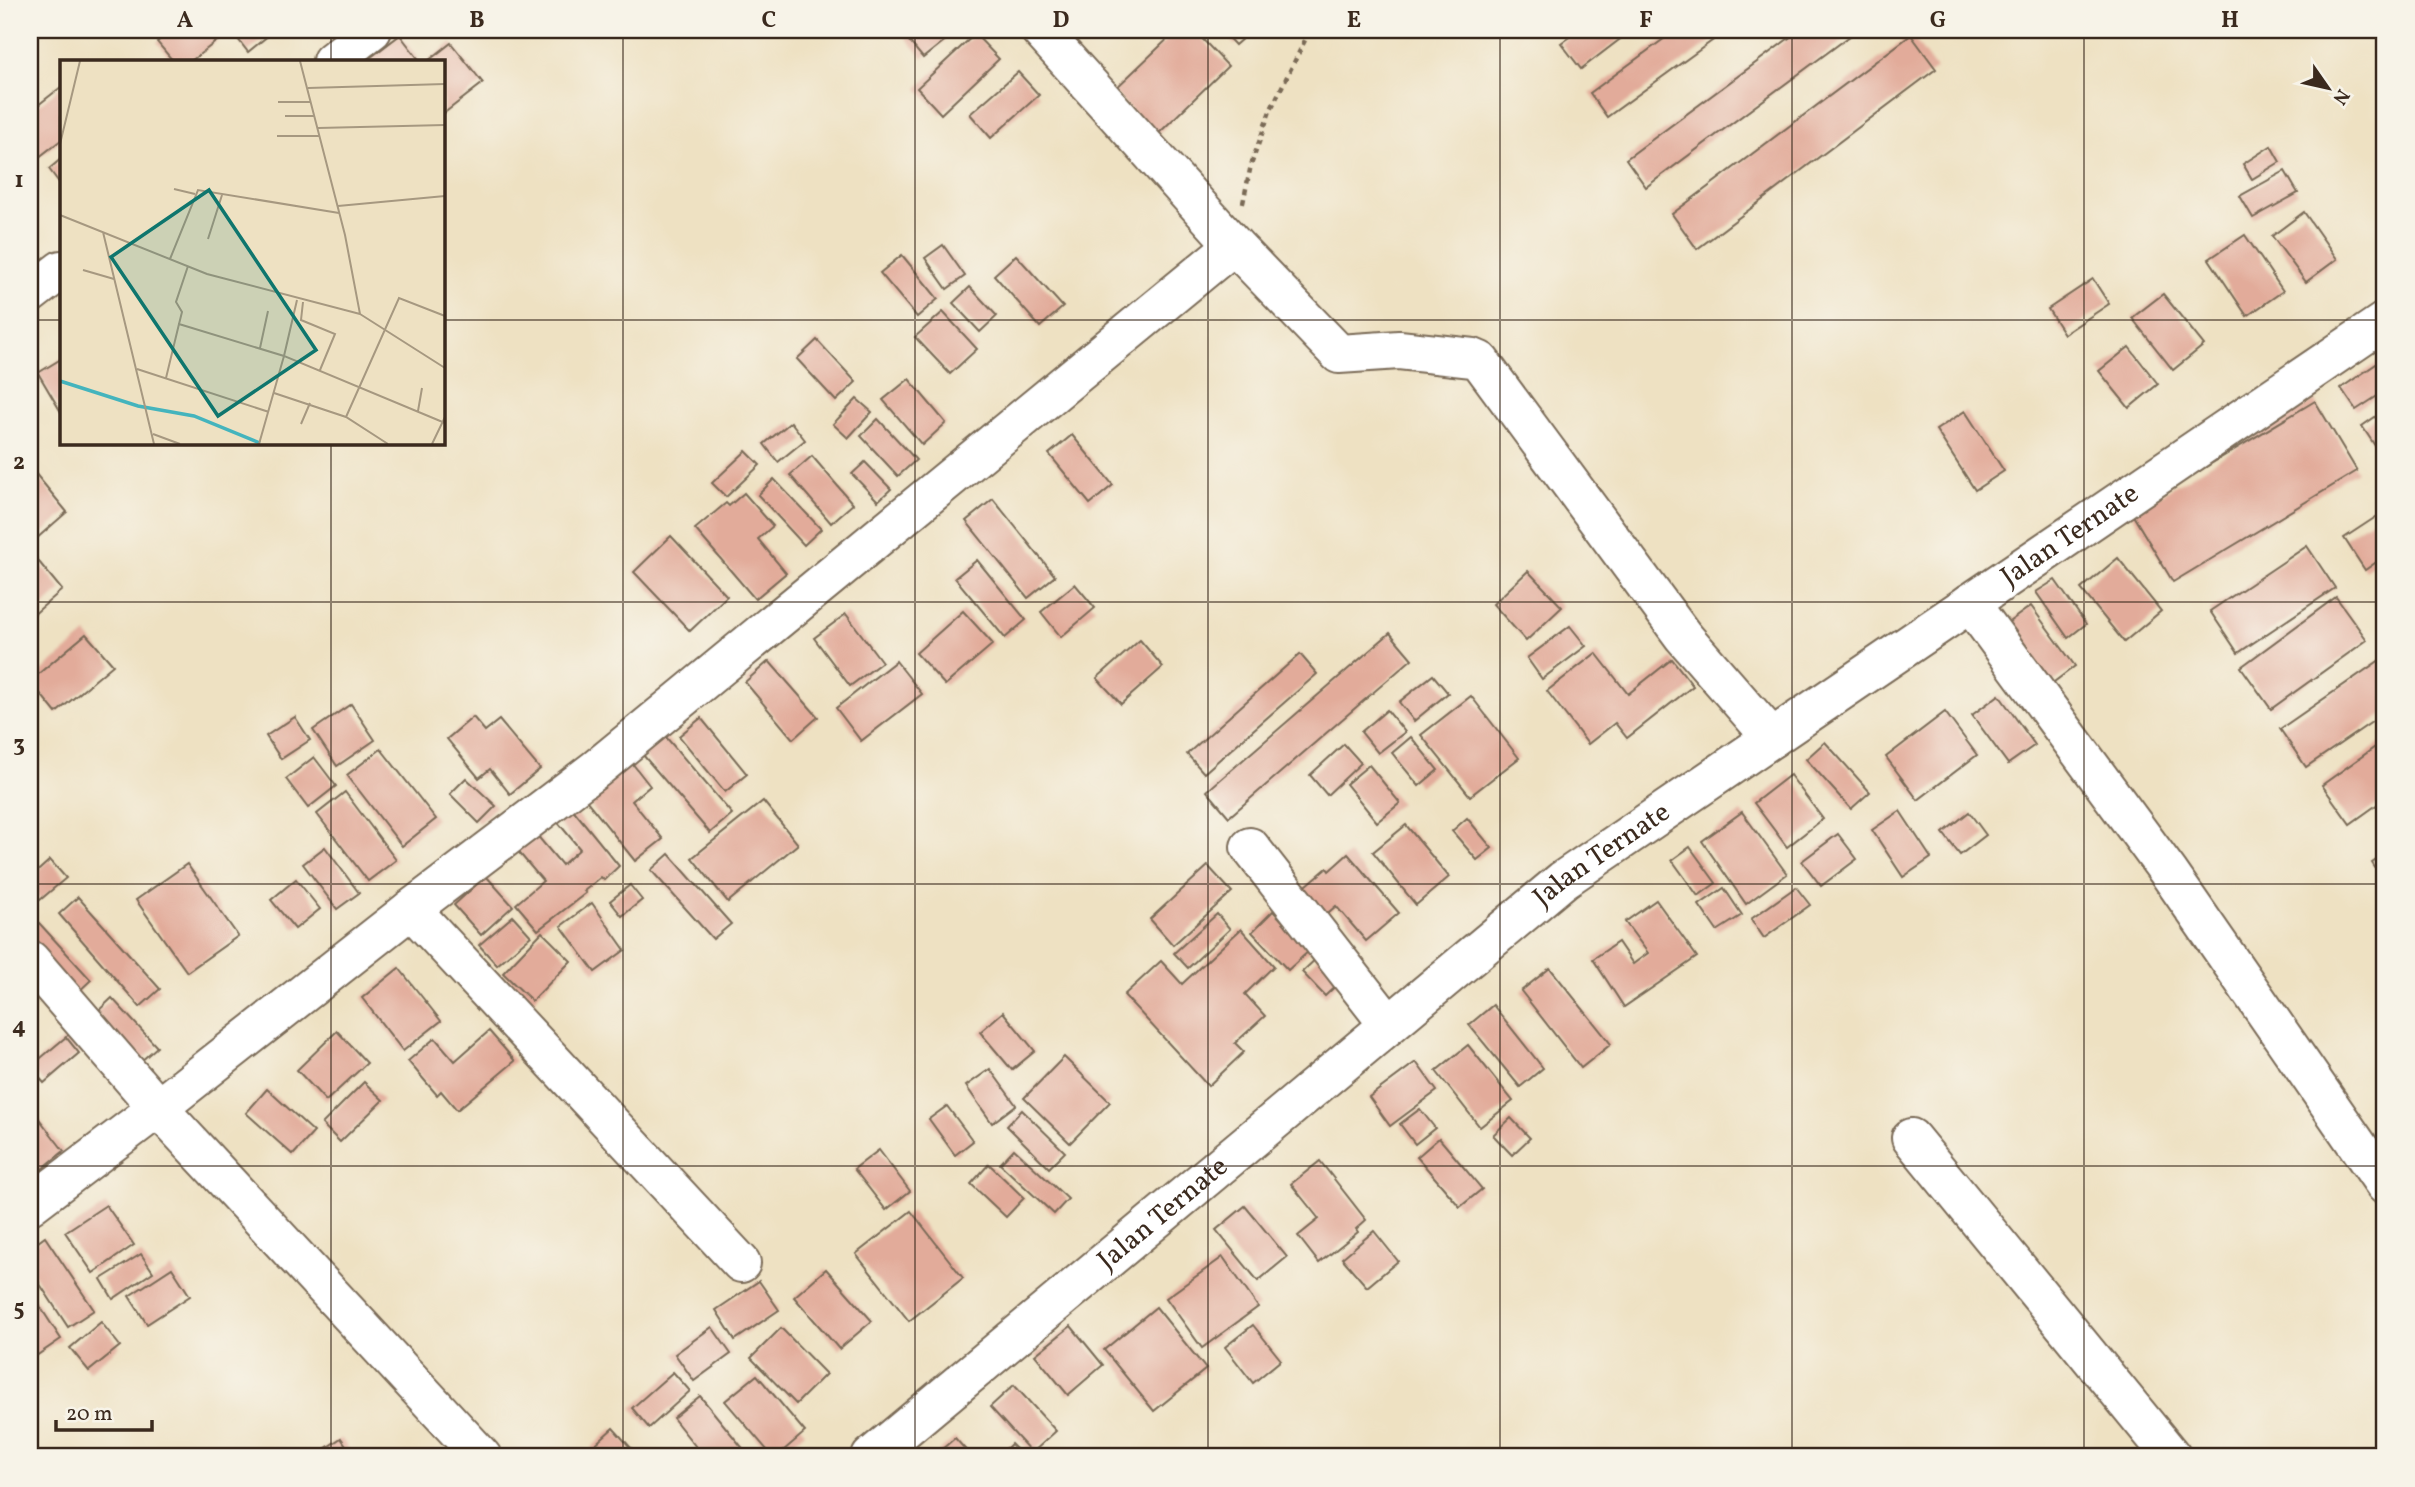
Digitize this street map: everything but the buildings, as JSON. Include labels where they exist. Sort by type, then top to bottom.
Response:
[{"type":"street","points":[[333,60],[372,30]]},
{"type":"street","points":[[1040,30],[1234,245],[1339,354],[1399,350],[1480,361],[1683,636],[1772,738]]},
{"type":"street","points":[[30,1205],[596,769],[1234,245]]},
{"type":"street","points":[[30,294],[60,271]]},
{"type":"street","name":"Jalan Ternate","points":[[871,1457],[1563,880],[2385,321]]},
{"type":"street","points":[[1970,603],[2169,873],[2385,1185]]},
{"type":"street","points":[[1250,847],[1389,1025]]},
{"type":"street","points":[[411,909],[741,1263]]},
{"type":"street","points":[[30,960],[158,1108],[482,1457]]},
{"type":"street","points":[[1911,1138],[2172,1457]]},
{"type":"path","points":[[1234,245],[1251,165],[1270,111],[1310,30]]}]
